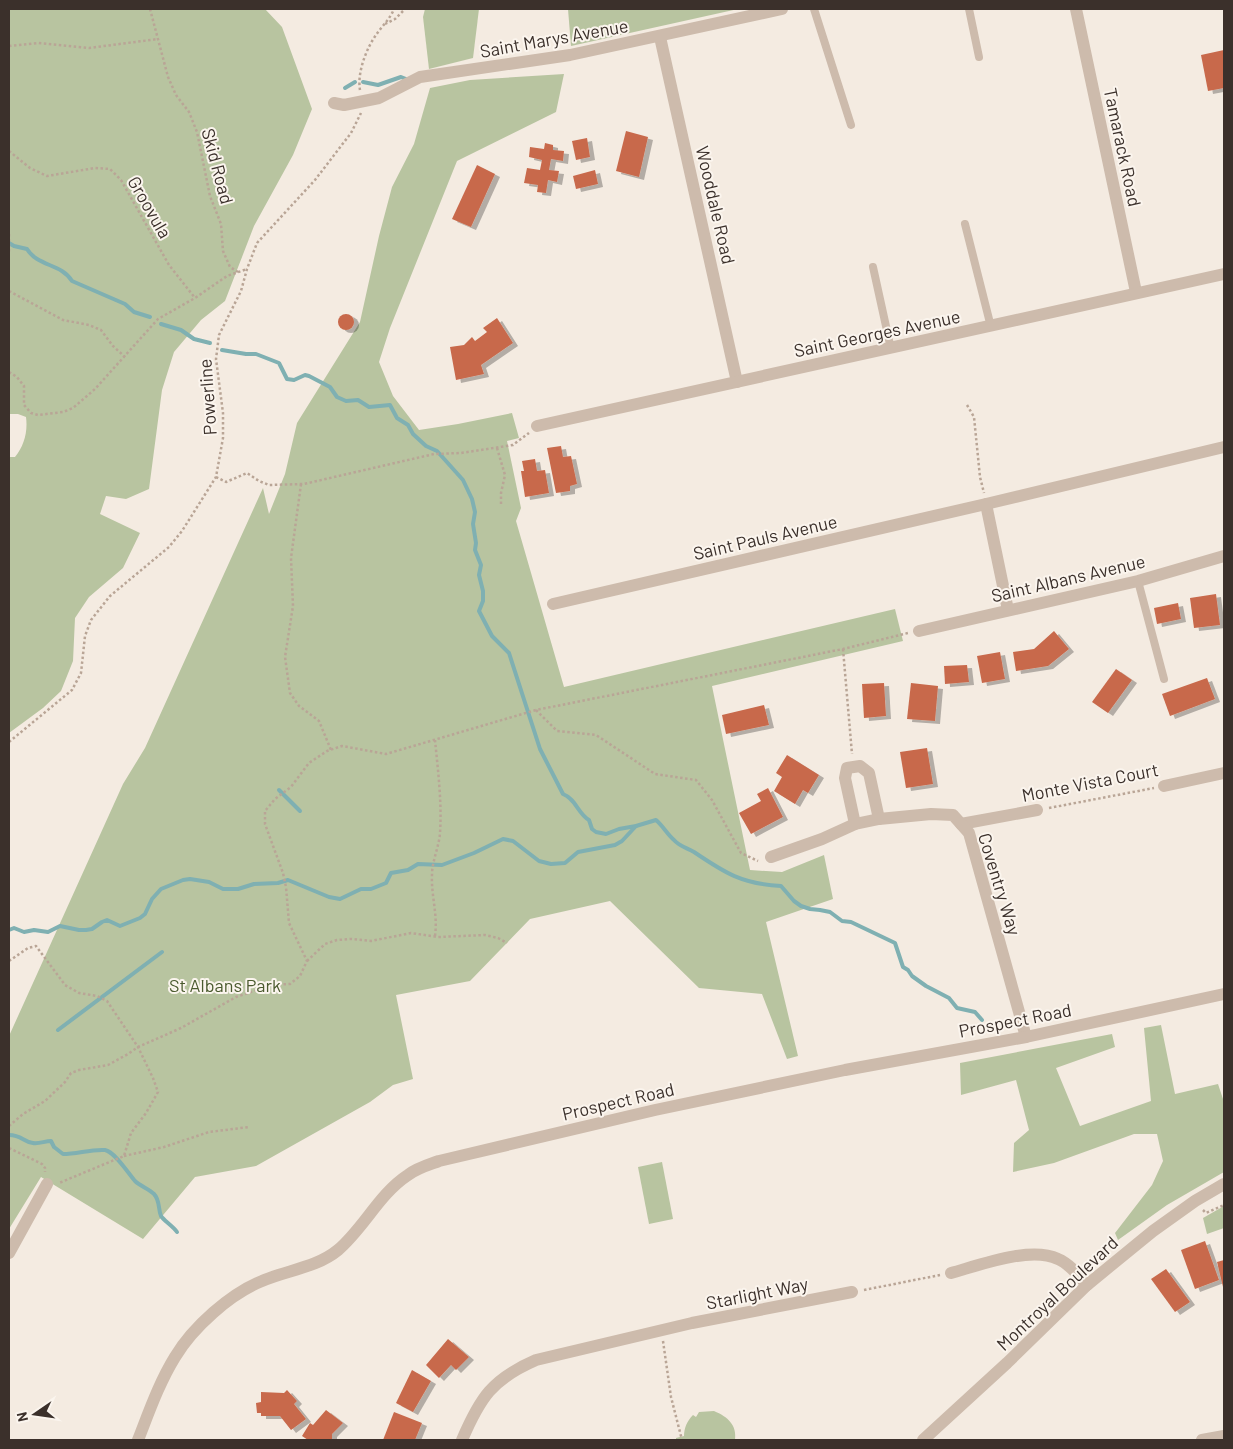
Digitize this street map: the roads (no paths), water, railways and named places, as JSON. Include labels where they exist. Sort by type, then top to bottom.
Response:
[{"type":"street","name":"Saint Marys Avenue","points":[[334,103],[344,105],[363,103],[380,98],[420,77],[570,55],[782,9]]},
{"type":"street","name":"Tamarack Road","points":[[1076,9],[1136,292]]},
{"type":"street","name":"Wooddale Road","points":[[660,37],[737,382]]},
{"type":"street","name":"Saint Georges Avenue","points":[[538,426],[1224,274]]},
{"type":"street","name":"Saint Pauls Avenue","points":[[553,604],[1224,447]]},
{"type":"street","points":[[986,504],[1008,610]]},
{"type":"street","name":"Saint Albans Avenue","points":[[919,631],[1138,581],[1224,556]]},
{"type":"street","points":[[855,824],[845,778],[847,768],[860,766],[868,773],[879,819]]},
{"type":"street","name":"Monte Vista Court","points":[[1164,786],[1224,773]]},
{"type":"street","name":"Monte Vista Court","points":[[961,824],[1037,810]]},
{"type":"street","name":"Coventry Way","points":[[771,857],[822,839],[855,824],[879,819],[931,814],[953,815],[968,833],[1026,1037]]},
{"type":"street","name":"Prospect Road","points":[[138,1440],[162,1381],[175,1356],[215,1311],[238,1293],[262,1280],[304,1268],[326,1259],[356,1232],[395,1186],[421,1167],[438,1161],[655,1110],[845,1070],[1026,1037],[1224,994]]},
{"type":"street","points":[[9,1253],[47,1184]]},
{"type":"street","name":"Montroyal Boulevard","points":[[923,1440],[1007,1363],[1087,1285],[1153,1231],[1195,1201],[1224,1184]]},
{"type":"street","points":[[951,1273],[1019,1255],[1041,1254],[1059,1259],[1073,1269],[1087,1285]]},
{"type":"street","name":"Starlight Way","points":[[462,1440],[476,1409],[491,1388],[522,1366],[536,1360],[692,1324],[852,1292]]},
{"type":"street","points":[[1202,1440],[1224,1436]]},
{"type":"lane","points":[[814,9],[851,125]]},
{"type":"lane","points":[[969,9],[979,57]]},
{"type":"lane","points":[[965,224],[991,327]]},
{"type":"lane","points":[[874,267],[891,349]]},
{"type":"lane","points":[[1138,581],[1164,678]]},
{"type":"waterway","points":[[363,82],[378,85],[401,77],[406,79]]},
{"type":"waterway","points":[[345,88],[355,82]]},
{"type":"waterway","points":[[9,243],[27,249],[37,259],[62,271],[72,281],[125,304],[134,312],[150,317]]},
{"type":"waterway","points":[[161,324],[181,330],[194,339],[210,343]]},
{"type":"waterway","points":[[222,350],[256,354],[279,363],[287,379],[294,380],[305,375],[309,376],[330,387],[337,397],[346,401],[358,400],[369,407],[390,405],[397,418],[408,425],[413,434],[426,446],[437,451],[463,480],[472,499],[475,512],[473,524],[476,543],[475,550],[481,565],[479,575],[483,591],[483,601],[479,611],[492,636],[509,653],[540,749],[563,794],[571,799],[589,820],[592,829],[606,834],[656,820],[678,844],[734,876],[755,883],[781,886],[801,906],[830,912],[842,921],[851,922],[895,943],[903,967],[912,976],[949,998],[957,1008],[975,1012],[982,1020]]},
{"type":"waterway","points":[[279,790],[300,811]]},
{"type":"waterway","points":[[9,930],[14,928],[24,932],[34,930],[48,932],[60,926],[86,930],[92,929],[107,920],[120,926],[145,914],[152,899],[161,889],[190,879],[209,882],[223,889],[238,889],[254,884],[278,883],[288,880],[329,897],[340,899],[361,889],[371,889],[386,883],[391,873],[408,870],[418,864],[442,865],[474,853],[503,839],[513,841],[539,861],[551,864],[565,863],[578,852],[615,845],[622,841],[636,826]]},
{"type":"waterway","points":[[58,1030],[162,952]]},
{"type":"waterway","points":[[9,1135],[17,1136],[33,1143],[51,1141],[54,1147],[63,1154],[100,1150],[109,1152],[135,1181],[154,1194],[161,1216],[177,1232]]},
{"type":"park label","name":"St Albans Park","points":[[225,985]]}]
